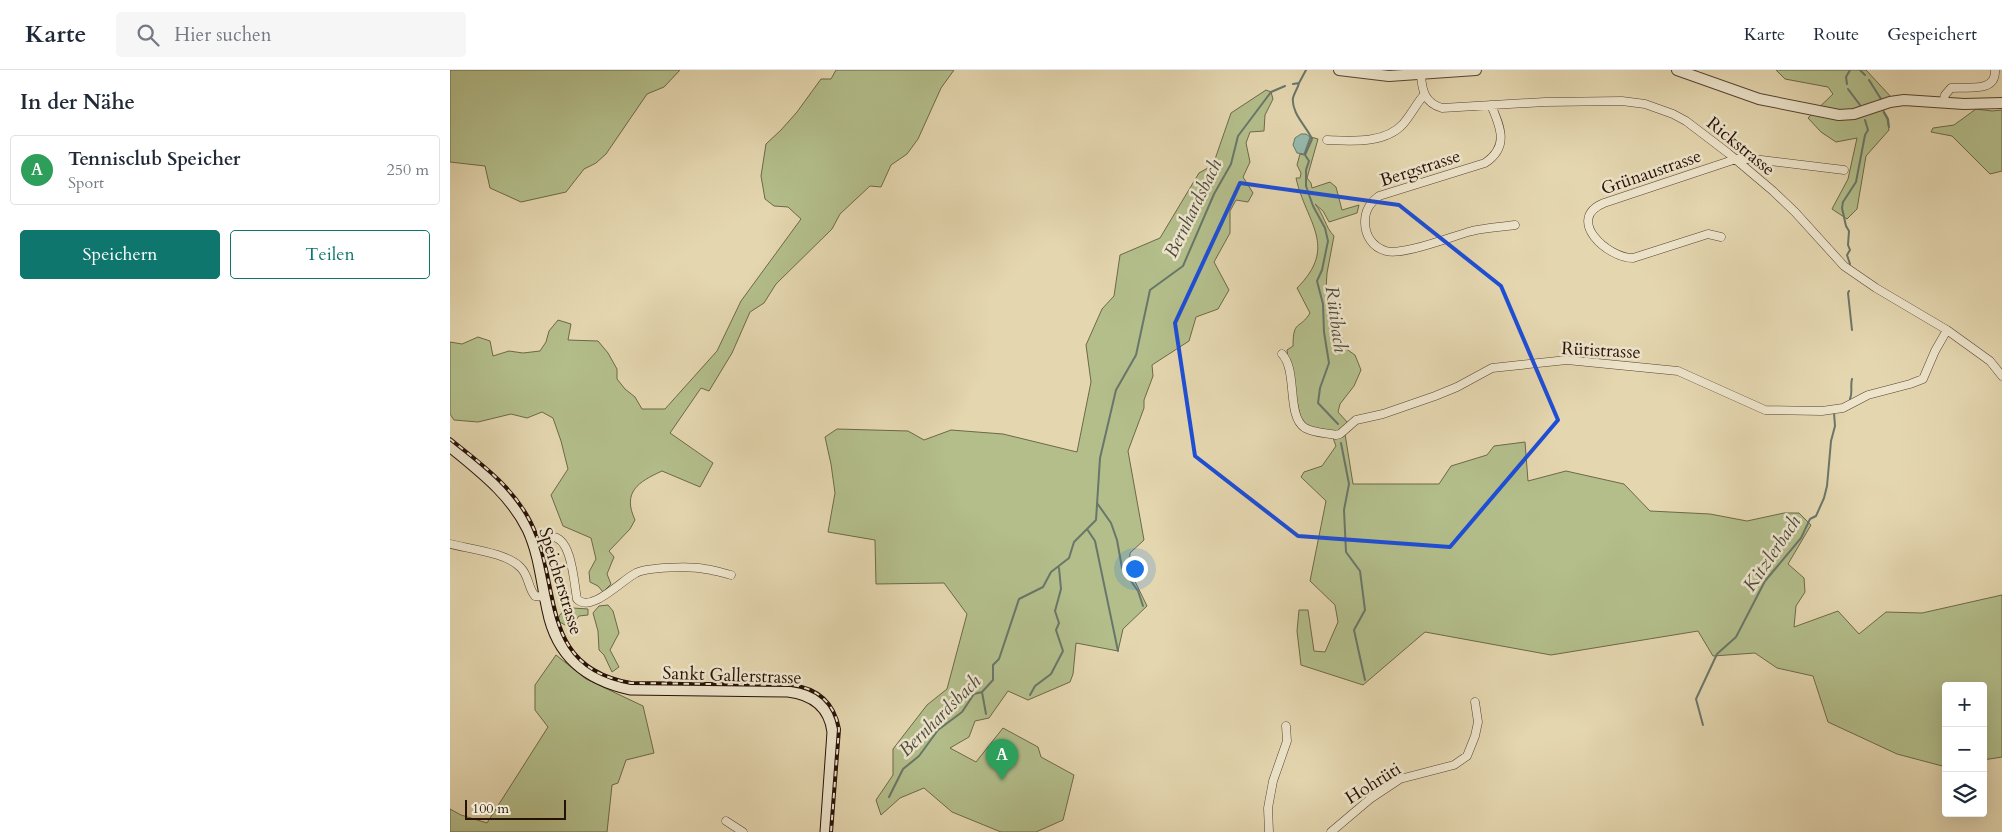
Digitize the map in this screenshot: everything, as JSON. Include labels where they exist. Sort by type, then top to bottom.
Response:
[{"type":"main road","name":"Speicherstrasse","points":[[450,446],[487,476],[505,495],[520,516],[533,543],[551,624],[559,642],[579,667],[599,680]]},
{"type":"main road","name":"Sankt Gallerstrasse","points":[[599,680],[630,689],[788,691],[807,694],[814,698],[826,709],[832,722],[833,732],[826,832]]},
{"type":"street","points":[[1339,70],[1375,75],[1407,73],[1421,75],[1476,70]]},
{"type":"street","points":[[1677,70],[1759,98],[1838,115],[1854,114],[1890,102],[1904,100],[1984,105],[2002,103]]},
{"type":"street","points":[[1943,103],[1945,95],[1951,88],[1988,85],[1994,78],[1995,70]]},
{"type":"street","points":[[1327,140],[1353,141],[1389,134],[1402,126],[1424,95],[1421,75]]},
{"type":"street","name":"Rickstrasse","points":[[1424,95],[1432,104],[1442,108],[1622,101],[1658,107],[1686,121],[1736,159],[1795,212],[1844,266],[1947,330],[1990,361],[2002,376]]},
{"type":"street","name":"Bergstrasse","points":[[1491,105],[1502,131],[1501,141],[1493,158],[1485,163],[1379,196],[1373,200],[1367,210],[1365,226],[1370,241],[1378,248],[1394,252],[1474,230],[1515,225]]},
{"type":"street","points":[[1736,159],[1753,159],[1844,170]]},
{"type":"street","name":"Grünaustrasse","points":[[1721,238],[1708,234],[1633,258],[1625,258],[1612,252],[1594,237],[1589,230],[1588,221],[1591,212],[1596,206],[1736,159]]},
{"type":"street","name":"Rütistrasse","points":[[1282,354],[1288,364],[1296,412],[1303,426],[1312,431],[1336,435],[1343,432],[1356,420],[1384,414],[1435,396],[1457,387],[1492,368],[1567,360],[1678,371],[1765,410],[1815,411],[1843,408],[1868,395],[1923,379],[1935,351],[1947,330]]},
{"type":"street","points":[[533,543],[552,537],[557,538],[564,544],[569,556],[577,599],[582,603],[588,603],[606,595],[632,575],[644,570],[703,568],[732,575]]},
{"type":"street","points":[[450,544],[506,558],[516,563],[526,575],[531,591],[535,596],[545,597]]},
{"type":"street","name":"Hohrüti","points":[[1331,832],[1370,799],[1400,779],[1454,765],[1467,756],[1478,722],[1475,702]]},
{"type":"street","points":[[1269,832],[1268,808],[1272,781],[1287,741],[1286,726]]},
{"type":"street","points":[[726,821],[742,832]]},
{"type":"highlighted area","points":[[1240,183],[1399,205],[1501,286],[1558,420],[1450,547],[1298,536],[1195,456],[1175,323]]},
{"type":"green space","points":[[450,70],[680,70],[664,87],[647,94],[606,154],[596,163],[584,169],[566,192],[521,202],[490,188],[485,166],[450,162]]},
{"type":"green space","points":[[836,70],[954,70],[941,88],[918,139],[907,154],[891,165],[881,187],[870,186],[840,214],[832,229],[776,284],[764,303],[750,312],[732,353],[709,391],[701,388],[670,433],[713,463],[700,487],[662,471],[639,484],[630,502],[635,520],[630,529],[609,551],[614,557],[607,574],[611,584],[603,592],[598,586],[590,582],[589,572],[596,559],[591,538],[563,526],[551,495],[568,469],[553,418],[542,412],[527,418],[511,414],[478,422],[454,420],[450,414],[450,342],[462,344],[478,337],[490,341],[493,356],[509,351],[523,353],[540,351],[546,342],[549,331],[558,320],[571,324],[568,340],[598,341],[608,353],[617,369],[617,379],[635,397],[642,409],[665,409],[717,351],[741,301],[801,219],[788,207],[774,206],[765,199],[761,176],[766,144],[797,112],[821,79],[831,79]]},
{"type":"green space","points":[[1776,70],[1866,70],[1892,98],[1883,112],[1887,119],[1889,130],[1866,156],[1857,209],[1847,219],[1832,209],[1848,179],[1857,138],[1836,142],[1821,132],[1808,118],[1833,94],[1828,87],[1785,79]]},
{"type":"green space","points":[[1266,90],[1271,92],[1273,99],[1265,115],[1264,131],[1250,132],[1246,143],[1250,162],[1243,177],[1253,193],[1248,202],[1236,200],[1230,211],[1230,233],[1214,262],[1229,290],[1218,309],[1196,317],[1189,341],[1152,365],[1153,376],[1144,400],[1144,408],[1128,451],[1144,540],[1130,553],[1129,569],[1147,606],[1123,629],[1118,651],[1076,643],[1073,674],[1070,682],[1028,700],[1008,691],[989,718],[975,721],[969,737],[950,748],[976,762],[1003,728],[1038,747],[1041,757],[1074,775],[1063,820],[1036,832],[1001,832],[952,812],[924,788],[900,798],[881,815],[876,800],[893,775],[893,749],[927,705],[947,689],[967,614],[944,583],[876,584],[875,540],[828,532],[835,493],[825,437],[837,429],[908,431],[924,440],[951,430],[1003,434],[1077,452],[1091,382],[1086,345],[1102,309],[1114,296],[1120,255],[1160,238],[1199,173],[1213,165],[1231,113]]},
{"type":"green space","points":[[1976,109],[2002,110],[2002,171],[1990,174],[1952,136],[1931,132],[1933,128],[1954,125]]},
{"type":"green space","points":[[1311,137],[1318,139],[1307,178],[1312,188],[1330,182],[1336,187],[1342,210],[1359,205],[1357,213],[1329,222],[1323,211],[1315,204],[1328,229],[1334,236],[1326,289],[1345,348],[1355,355],[1361,370],[1354,386],[1340,404],[1338,412],[1348,423],[1339,432],[1309,427],[1301,420],[1287,350],[1293,346],[1296,328],[1310,313],[1297,288],[1309,273],[1316,259],[1318,247],[1316,234],[1296,178],[1300,178],[1301,173],[1297,165],[1300,154],[1304,155]]},
{"type":"green space","points":[[1345,434],[1353,484],[1439,484],[1451,466],[1487,455],[1494,446],[1525,442],[1528,481],[1566,471],[1624,484],[1650,511],[1710,514],[1747,521],[1784,513],[1799,513],[1811,525],[1788,564],[1804,578],[1805,592],[1796,606],[1794,627],[1838,611],[1859,634],[1886,612],[1922,613],[2002,595],[2002,757],[1987,759],[1987,682],[1942,682],[1942,766],[1897,754],[1828,722],[1813,676],[1777,668],[1755,653],[1713,656],[1698,631],[1551,655],[1425,632],[1363,685],[1301,665],[1297,631],[1299,610],[1308,610],[1314,651],[1325,652],[1338,622],[1335,605],[1310,581],[1326,501],[1301,477],[1304,472],[1322,466],[1336,446],[1333,438]]},
{"type":"green space","points":[[608,605],[613,611],[619,633],[610,650],[619,667],[612,672],[604,655],[599,650],[598,631],[593,613],[599,606]]},
{"type":"green space","points":[[573,608],[588,609],[588,615],[579,616],[572,625],[565,625],[558,621],[563,612]]},
{"type":"green space","points":[[556,655],[586,679],[643,706],[654,753],[626,760],[618,783],[612,785],[607,832],[450,832],[450,809],[461,815],[487,823],[548,727],[535,710],[535,685]]},
{"type":"water","points":[[1301,134],[1306,134],[1310,137],[1304,154],[1297,153],[1293,145],[1295,138]]},
{"type":"waterway","name":"Bernhardsbach","points":[[1293,84],[1299,83],[1306,70]]},
{"type":"waterway","name":"Kitzlerbach","points":[[1847,84],[1846,77],[1850,70]]},
{"type":"waterway","points":[[1860,70],[1865,75]]},
{"type":"waterway","points":[[1869,80],[1881,99]]},
{"type":"waterway","name":"Rütibach","points":[[1299,83],[1293,98],[1294,109],[1312,139],[1305,155],[1309,161],[1306,170],[1306,186],[1313,206],[1325,228],[1328,241],[1322,270],[1317,281],[1323,304],[1324,332],[1329,363],[1320,388],[1318,403],[1338,424]]},
{"type":"waterway","name":"Bernhardsbach","points":[[889,797],[903,769],[919,756],[938,730],[962,712],[974,694],[982,692],[993,680],[993,665],[999,659],[1019,599],[1043,587],[1051,572],[1069,558],[1074,542],[1096,520],[1100,458],[1116,390],[1136,355],[1150,290],[1183,266],[1214,194],[1231,164],[1238,136],[1271,92],[1285,86]]},
{"type":"waterway","name":"Kitzlerbach","points":[[1848,89],[1860,105]]},
{"type":"waterway","points":[[1884,112],[1888,119],[1889,127]]},
{"type":"waterway","name":"Kitzlerbach","points":[[1850,264],[1847,255],[1850,250],[1848,245],[1849,231],[1842,208],[1843,202],[1856,182],[1865,135],[1868,130],[1865,120]]},
{"type":"waterway","name":"Kitzlerbach","points":[[1849,291],[1852,330]]},
{"type":"waterway","name":"Kitzlerbach","points":[[1850,399],[1852,379]]},
{"type":"waterway","name":"Kitzlerbach","points":[[1703,725],[1696,699],[1717,654],[1736,637],[1765,581],[1801,538],[1810,519],[1816,516],[1824,498],[1827,486],[1831,441],[1835,426],[1834,413]]},
{"type":"waterway","name":"Rütibach","points":[[1341,443],[1349,484],[1344,510],[1346,552],[1360,571],[1365,610],[1354,630],[1365,680]]},
{"type":"waterway","points":[[1097,503],[1111,523],[1117,540],[1122,568],[1138,591],[1143,606]]},
{"type":"waterway","points":[[1087,529],[1095,541],[1118,651]]},
{"type":"waterway","points":[[1030,695],[1035,686],[1051,674],[1063,651],[1056,630],[1059,623],[1055,611],[1061,589],[1059,568]]},
{"type":"waterway","points":[[982,692],[986,714]]},
{"type":"railway","points":[[450,439],[505,486],[523,508],[540,545],[557,619],[566,641],[580,659],[601,674],[631,683],[791,685],[809,689],[823,698],[833,711],[839,729],[831,832]]},
{"type":"place","name":"Tennisclub Speicher","points":[[1002,780]]}]
